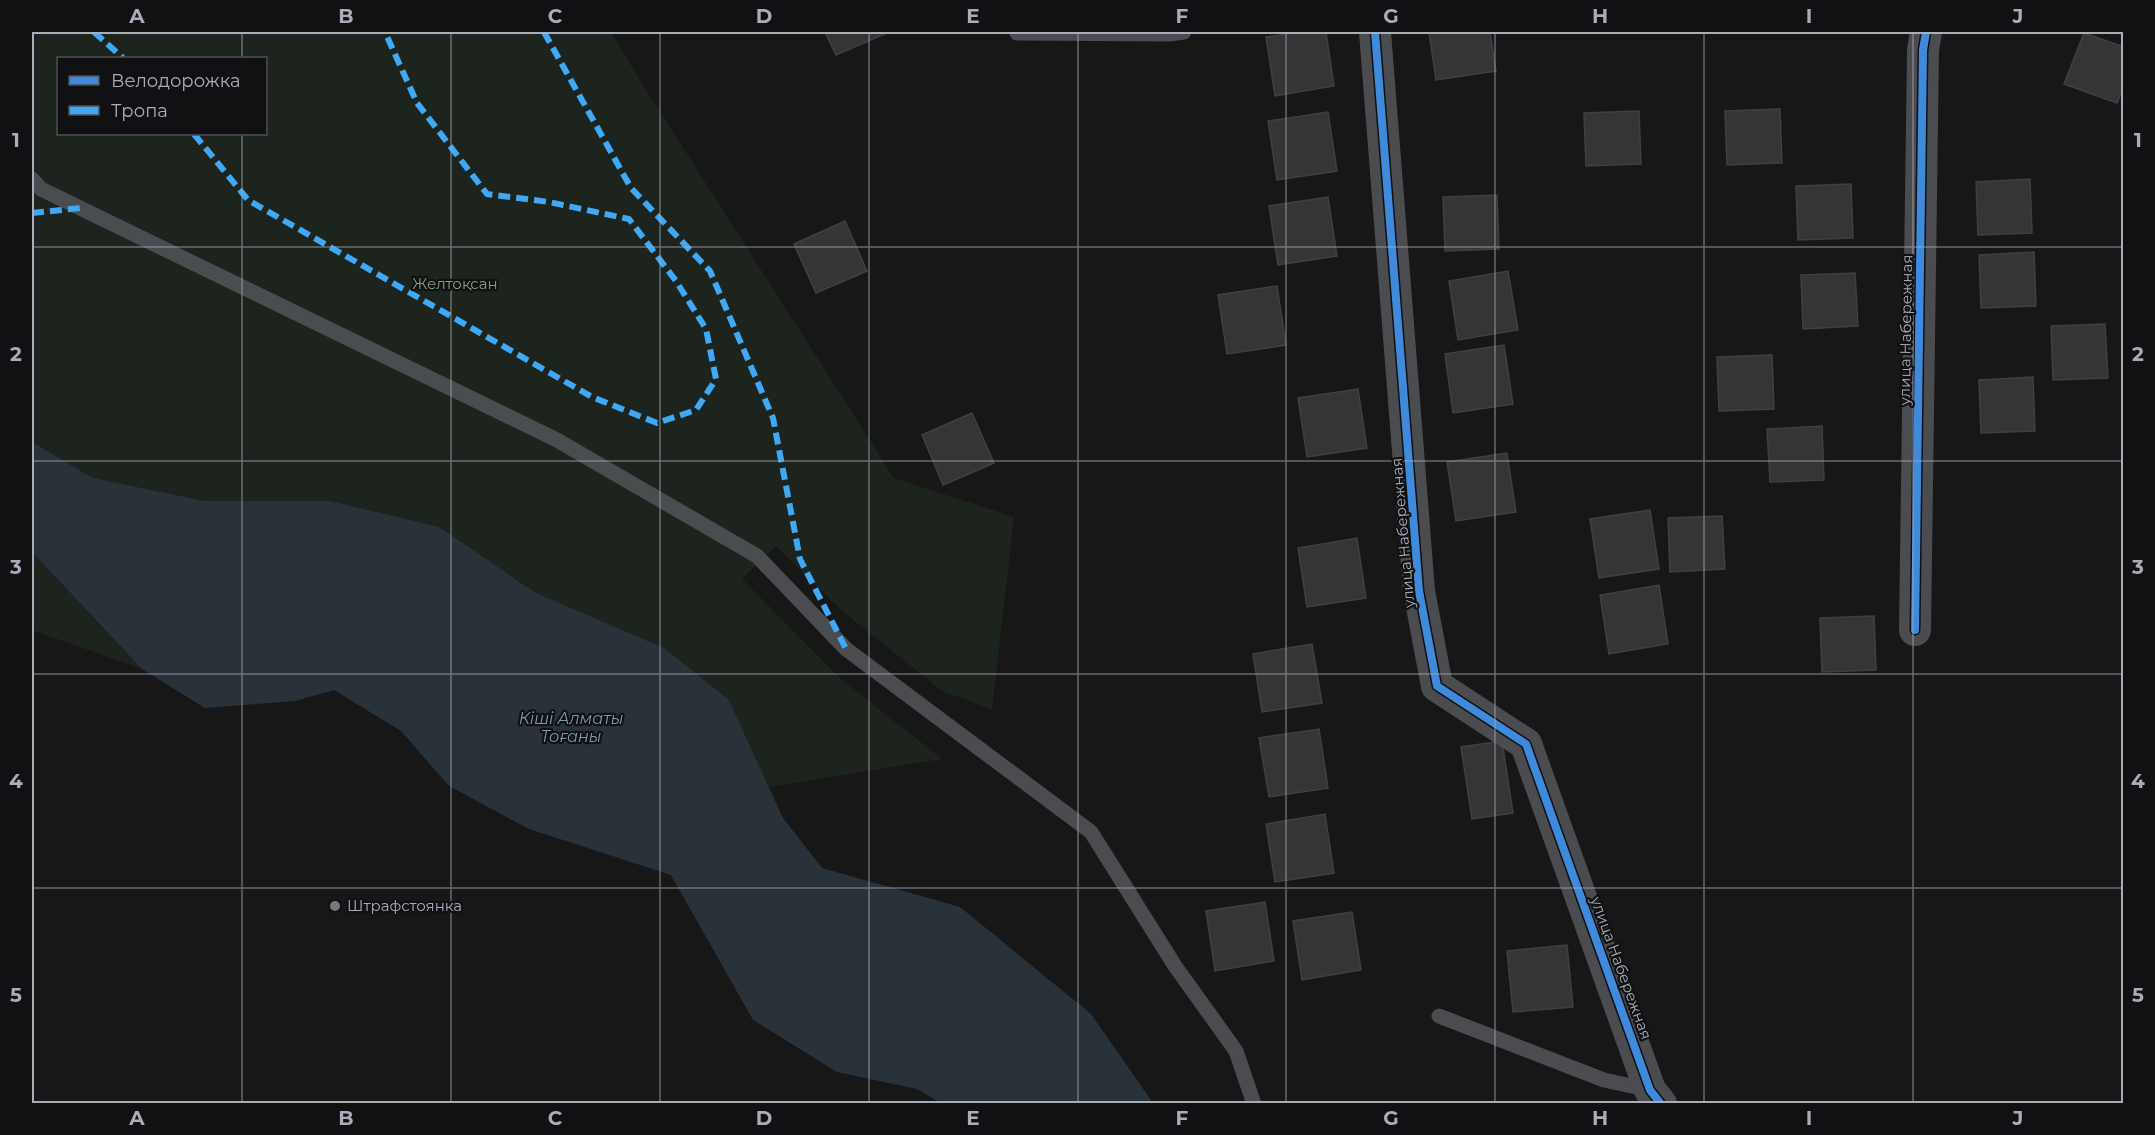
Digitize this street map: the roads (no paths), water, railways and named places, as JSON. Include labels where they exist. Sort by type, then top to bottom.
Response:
[{"type":"street","name":"улица Набережная","points":[[1375,32],[1419,591],[1437,686],[1526,744],[1655,1097]]},
{"type":"street","name":"улица Набережная","points":[[1916,630],[1923,50],[1926,32]]},
{"type":"lane","points":[[1017,33],[1169,34],[1184,32]]},
{"type":"lane","points":[[32,178],[41,189],[557,440],[757,556],[846,649],[1091,832],[1175,966],[1236,1051],[1254,1104]]},
{"type":"lane","points":[[1439,1016],[1604,1080],[1655,1097]]},
{"type":"water","name":"Кіші Алматы Тоғаны","points":[[32,442],[93,478],[205,501],[330,501],[439,527],[536,593],[664,648],[729,700],[783,818],[822,868],[960,907],[1091,1014],[1153,1103],[941,1103],[917,1089],[837,1072],[753,1020],[671,875],[529,829],[449,786],[401,731],[334,690],[295,701],[205,708],[142,669],[32,552]]},
{"type":"place","name":"Штрафстоянка","points":[[335,906]]},
{"type":"park label","name":"Желтоқсан","points":[[455,284]]}]
